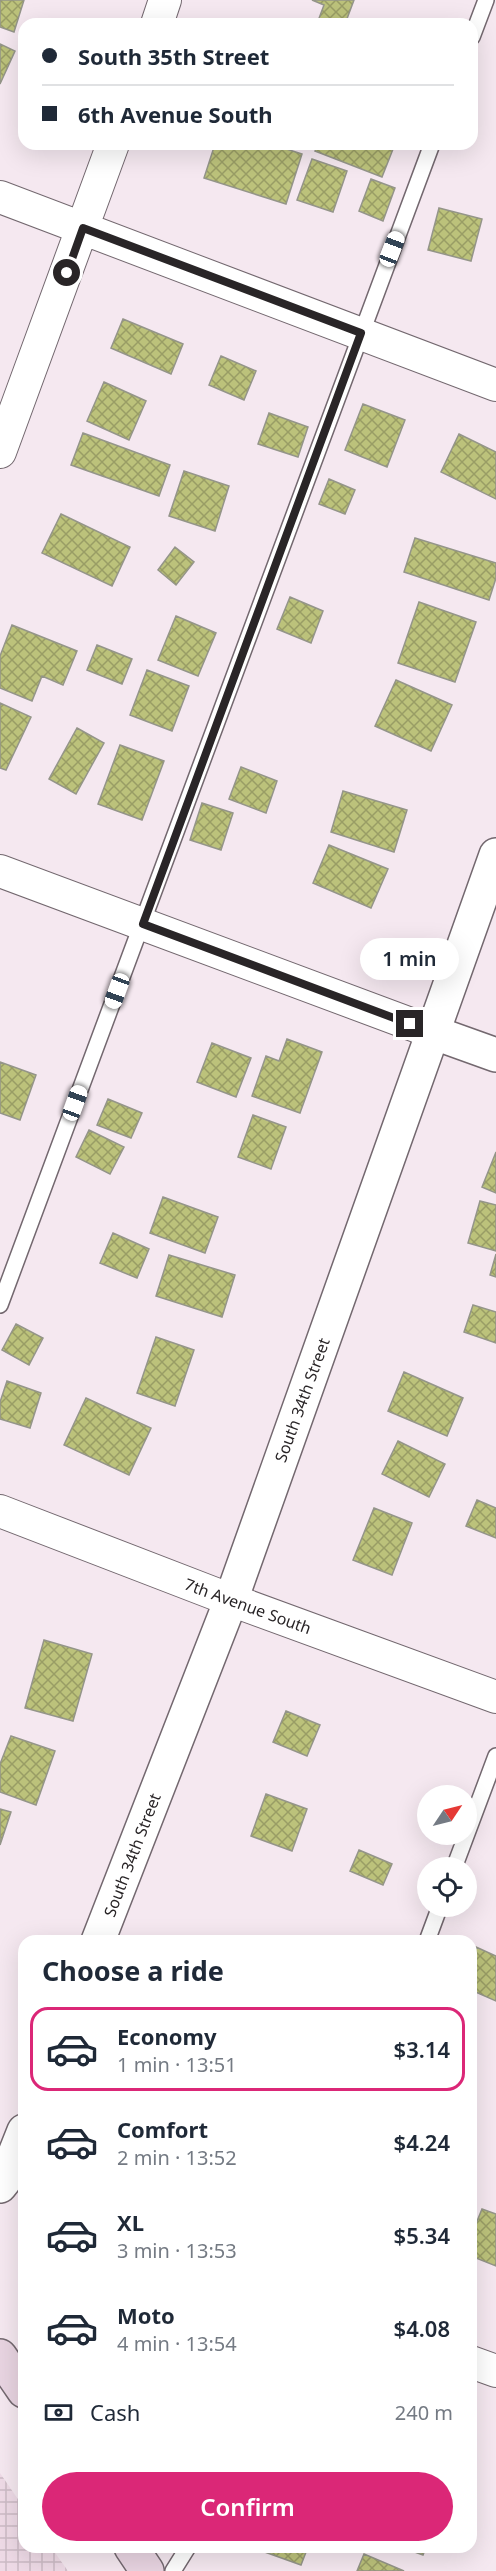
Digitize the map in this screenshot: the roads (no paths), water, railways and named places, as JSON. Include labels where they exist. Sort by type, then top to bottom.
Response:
[{"type":"main road","points":[[0,2356],[18,2382]]},
{"type":"main road","points":[[134,2553],[147,2571]]},
{"type":"street","points":[[159,18],[165,0]]},
{"type":"street","points":[[0,452],[112,150]]},
{"type":"street","points":[[0,197],[496,385]]},
{"type":"street","name":"South 34th Street","points":[[100,1935],[231,1600],[496,855]]},
{"type":"street","points":[[0,871],[496,1055]]},
{"type":"street","name":"7th Avenue South","points":[[0,1511],[231,1600],[496,1697]]},
{"type":"street","points":[[9,2185],[18,2153]]},
{"type":"street","points":[[477,2364],[496,2371]]},
{"type":"lane","points":[[478,21],[486,0]]},
{"type":"lane","points":[[0,1305],[430,150]]},
{"type":"lane","points":[[458,1857],[496,1756]]},
{"type":"lane","points":[[429,1935],[436,1917]]},
{"type":"lane","points":[[173,2571],[184,2553]]}]
